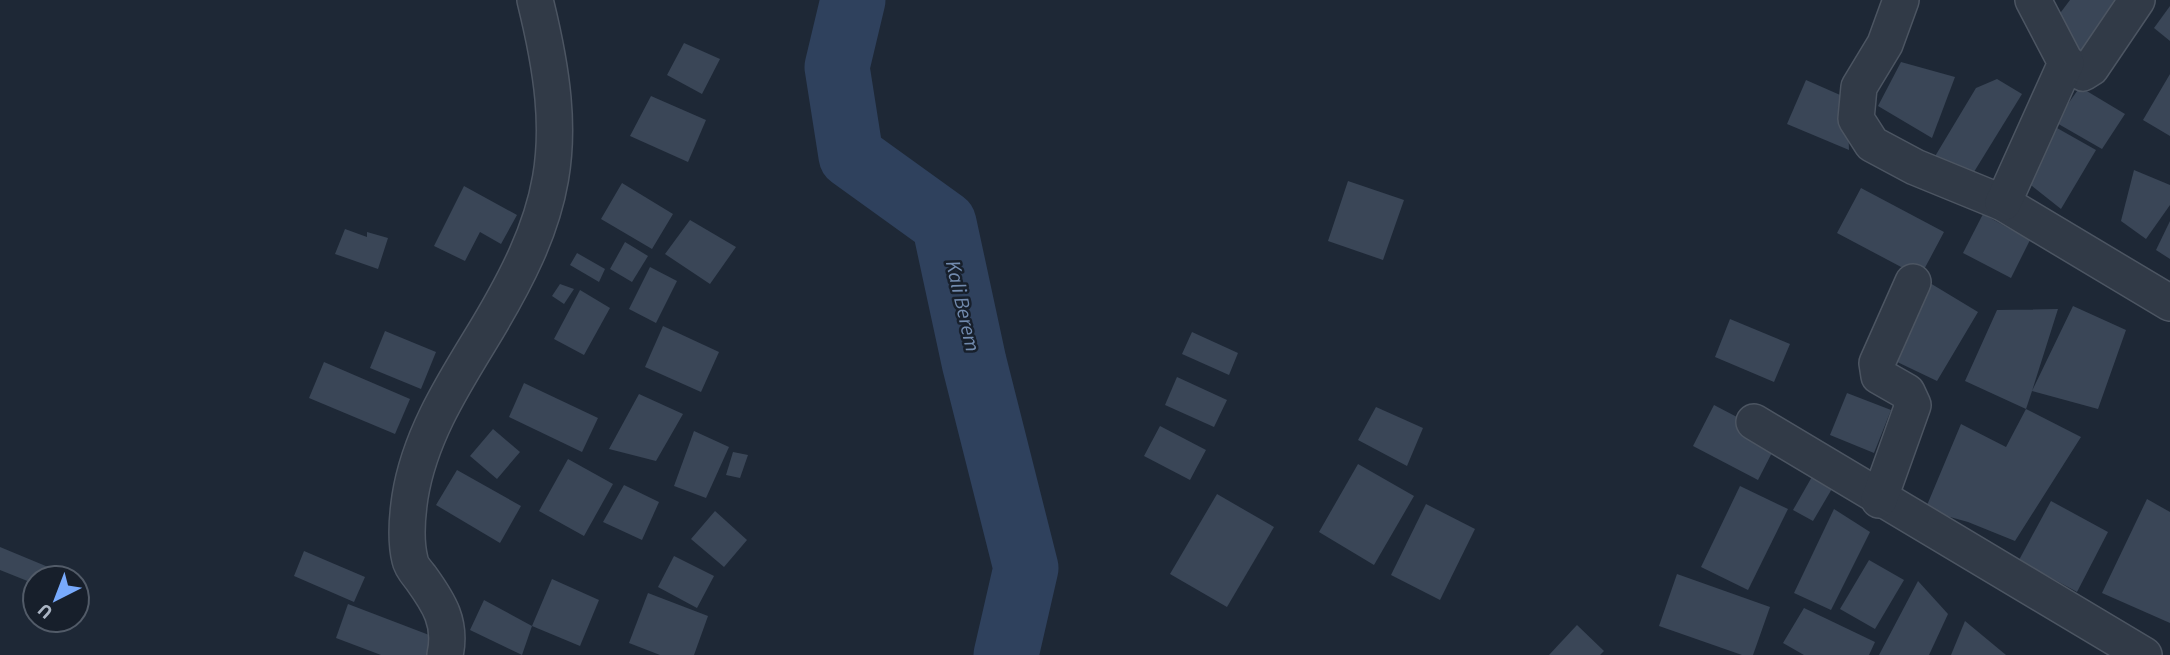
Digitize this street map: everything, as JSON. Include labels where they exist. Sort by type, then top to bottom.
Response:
[{"type":"street","points":[[444,655],[448,641],[444,610],[410,562],[407,525],[410,495],[430,428],[531,249],[546,208],[554,169],[555,103],[535,0]]},
{"type":"street","points":[[1901,0],[1885,44],[1859,87],[1856,119],[1872,144],[1915,167],[2003,203],[2170,303]]},
{"type":"street","points":[[2033,0],[2066,63],[2083,73],[2091,68],[2137,0]]},
{"type":"street","points":[[2003,203],[2066,63]]},
{"type":"street","points":[[1879,499],[1913,405],[1907,392],[1879,376],[1877,363],[1913,282]]},
{"type":"street","points":[[1754,422],[2130,652]]},
{"type":"building","points":[[2070,0],[2122,0],[2083,55],[2049,28]]},
{"type":"building","points":[[2170,6],[2170,41],[2154,28]]},
{"type":"building","points":[[684,43],[720,59],[702,94],[667,75]]},
{"type":"building","points":[[1901,62],[1955,77],[1932,138],[1878,106]]},
{"type":"building","points":[[2170,74],[2170,136],[2143,120]]},
{"type":"building","points":[[1997,79],[2022,94],[1969,180],[1934,158],[1976,88]]},
{"type":"building","points":[[1806,80],[1847,98],[1849,150],[1787,124]]},
{"type":"building","points":[[2080,87],[2125,114],[2102,149],[2055,122]]},
{"type":"building","points":[[651,96],[706,120],[688,162],[630,136]]},
{"type":"building","points":[[2057,128],[2096,150],[2061,209],[2027,182]]},
{"type":"building","points":[[2134,170],[2170,185],[2170,205],[2146,239],[2121,221]]},
{"type":"building","points":[[1348,181],[1404,200],[1383,260],[1328,241]]},
{"type":"building","points":[[622,183],[673,214],[652,249],[601,219]]},
{"type":"building","points":[[464,186],[517,215],[501,244],[480,232],[465,261],[434,246]]},
{"type":"building","points":[[1861,188],[1944,232],[1920,277],[1837,233]]},
{"type":"building","points":[[1983,214],[2030,240],[2011,278],[1963,253]]},
{"type":"building","points":[[690,220],[736,247],[710,284],[665,254]]},
{"type":"building","points":[[2170,221],[2170,259],[2156,250]]},
{"type":"building","points":[[345,229],[367,237],[367,232],[388,238],[378,269],[335,254]]},
{"type":"building","points":[[625,242],[648,256],[632,282],[610,269]]},
{"type":"building","points":[[577,253],[605,269],[599,282],[570,265]]},
{"type":"building","points":[[650,267],[677,281],[656,323],[629,309]]},
{"type":"building","points":[[1920,277],[1978,312],[1937,381],[1891,359]]},
{"type":"building","points":[[560,284],[574,289],[564,304],[552,296]]},
{"type":"building","points":[[580,290],[610,308],[584,355],[554,339]]},
{"type":"building","points":[[2073,306],[2126,330],[2098,409],[2032,391]]},
{"type":"building","points":[[2058,309],[2026,409],[1965,381],[1997,310]]},
{"type":"building","points":[[1730,319],[1790,344],[1774,382],[1715,357]]},
{"type":"building","points":[[663,326],[719,352],[701,392],[645,367]]},
{"type":"building","points":[[385,331],[436,352],[421,389],[370,368]]},
{"type":"building","points":[[1192,332],[1238,353],[1229,375],[1182,354]]},
{"type":"building","points":[[324,362],[410,399],[395,434],[309,398]]},
{"type":"building","points":[[1177,377],[1227,400],[1214,427],[1165,405]]},
{"type":"building","points":[[524,383],[598,418],[582,452],[509,417]]},
{"type":"building","points":[[1847,393],[1891,410],[1874,453],[1830,435]]},
{"type":"building","points":[[639,394],[683,414],[656,461],[609,449]]},
{"type":"building","points":[[1714,405],[1779,439],[1758,480],[1693,446]]},
{"type":"building","points":[[1376,407],[1423,428],[1407,466],[1358,440]]},
{"type":"building","points":[[2026,409],[2081,437],[2015,541],[1968,522],[1925,510],[1961,424],[2006,447]]},
{"type":"building","points":[[1160,426],[1206,450],[1190,480],[1144,456]]},
{"type":"building","points":[[493,429],[520,452],[497,479],[470,456]]},
{"type":"building","points":[[694,431],[729,447],[706,498],[674,486]]},
{"type":"building","points":[[733,452],[748,455],[740,478],[726,475]]},
{"type":"building","points":[[568,459],[613,484],[584,536],[539,511]]},
{"type":"building","points":[[1358,464],[1414,496],[1374,565],[1319,532]]},
{"type":"building","points":[[457,470],[521,506],[500,543],[436,505]]},
{"type":"building","points":[[1813,475],[1833,487],[1813,521],[1793,510]]},
{"type":"building","points":[[624,485],[659,502],[642,540],[603,522]]},
{"type":"building","points":[[1740,486],[1788,509],[1748,590],[1701,567]]},
{"type":"building","points":[[1217,494],[1274,527],[1227,607],[1170,574]]},
{"type":"building","points":[[2147,499],[2170,512],[2170,623],[2102,593]]},
{"type":"building","points":[[2051,501],[2108,532],[2077,592],[2019,560]]},
{"type":"building","points":[[1426,504],[1475,529],[1440,600],[1391,575]]},
{"type":"building","points":[[1834,509],[1870,532],[1831,610],[1794,593]]},
{"type":"building","points":[[715,511],[747,540],[724,567],[691,539]]},
{"type":"building","points":[[0,547],[41,564],[21,564],[21,578],[0,570]]},
{"type":"building","points":[[304,551],[365,577],[354,602],[294,576]]},
{"type":"building","points":[[674,556],[714,576],[697,608],[658,587]]},
{"type":"building","points":[[1869,560],[1904,580],[1875,629],[1840,609]]},
{"type":"building","points":[[1677,574],[1770,607],[1753,655],[1742,655],[1659,626]]},
{"type":"building","points":[[552,579],[599,600],[580,646],[532,626]]},
{"type":"building","points":[[1918,581],[1948,614],[1929,655],[1879,655]]},
{"type":"building","points":[[648,593],[708,616],[694,655],[660,655],[629,643]]},
{"type":"building","points":[[484,600],[532,626],[522,655],[470,630]]},
{"type":"building","points":[[348,604],[437,638],[431,655],[381,655],[336,638]]},
{"type":"building","points":[[1804,608],[1875,642],[1869,655],[1804,655],[1783,643]]},
{"type":"building","points":[[1965,621],[2006,655],[1951,655]]},
{"type":"building","points":[[1577,625],[1604,651],[1600,655],[1549,655]]},
{"type":"waterway","name":"Kali Berem","points":[[853,0],[837,67],[851,156],[944,223],[974,362],[1026,568],[1006,655]]}]
